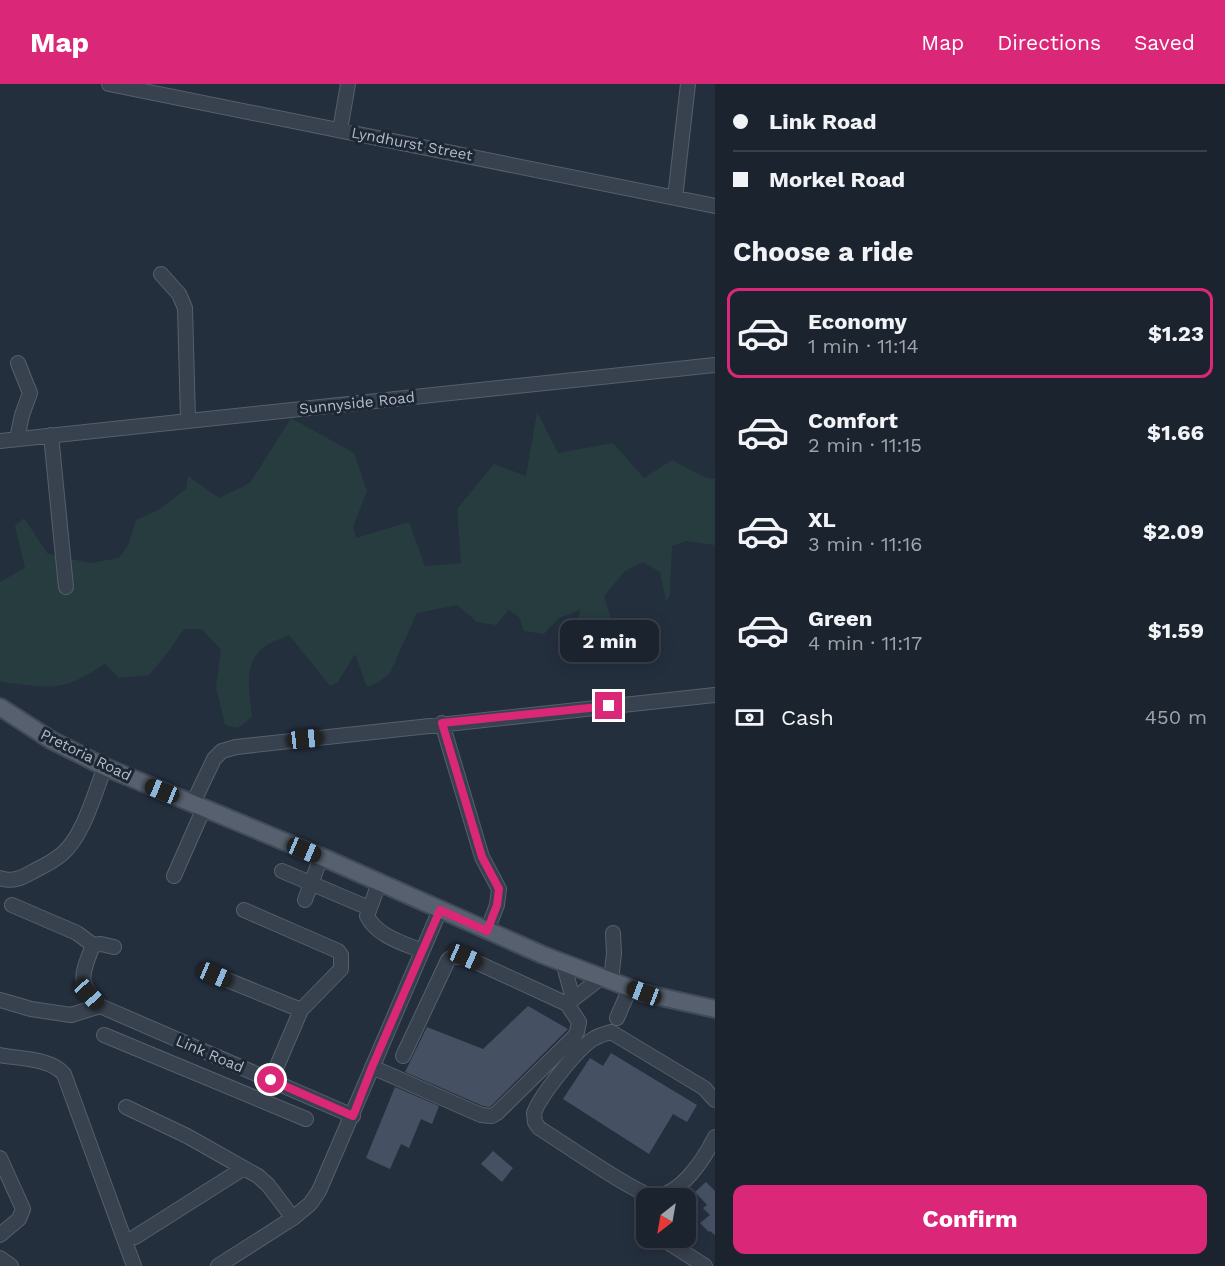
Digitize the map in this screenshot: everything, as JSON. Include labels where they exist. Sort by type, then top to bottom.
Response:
[{"type":"main road","name":"Pretoria Road","points":[[0,707],[51,740],[105,767],[321,857],[487,931],[630,988],[662,998],[715,1009]]},
{"type":"street","name":"Lyndhurst Street","points":[[109,84],[715,206]]},
{"type":"street","points":[[339,130],[348,84]]},
{"type":"street","points":[[675,198],[688,84]]},
{"type":"street","points":[[161,274],[178,294],[184,308],[188,420]]},
{"type":"street","points":[[17,439],[30,393],[18,363]]},
{"type":"street","name":"Sunnyside Road","points":[[0,441],[715,365]]},
{"type":"street","points":[[51,435],[66,587]]},
{"type":"street","points":[[174,876],[214,759],[218,753],[227,749],[442,723],[715,695]]},
{"type":"street","points":[[442,723],[482,857],[499,889],[497,905],[487,931]]},
{"type":"street","points":[[0,878],[11,881],[18,879],[61,856],[69,848],[81,828],[105,767]]},
{"type":"street","points":[[305,900],[321,857]]},
{"type":"street","points":[[282,871],[369,908]]},
{"type":"street","points":[[380,883],[367,916],[376,928],[422,951]]},
{"type":"street","points":[[12,905],[77,933],[93,945],[114,947]]},
{"type":"street","points":[[244,910],[338,951],[341,955],[341,969],[301,1010],[267,1078],[254,1097]]},
{"type":"street","points":[[218,1266],[293,1218],[310,1204],[319,1191],[440,910]]},
{"type":"street","points":[[403,1056],[448,960],[452,957],[465,957],[523,988],[570,1001],[606,979],[615,953],[613,933]]},
{"type":"street","points":[[0,1000],[31,1009],[71,1015],[100,1006],[84,986],[82,975],[93,945]]},
{"type":"street","points":[[372,1067],[481,1115],[492,1116],[578,1032],[579,1022],[570,1001],[563,962]]},
{"type":"street","points":[[215,975],[301,1010]]},
{"type":"street","points":[[630,988],[613,1026],[583,1047],[563,1070],[534,1113],[535,1122],[539,1128],[636,1189]]},
{"type":"street","name":"Link Road","points":[[100,1006],[353,1116]]},
{"type":"street","points":[[613,1026],[704,1088],[715,1100]]},
{"type":"street","points":[[104,1035],[306,1119]]},
{"type":"street","points":[[0,1055],[55,1066],[64,1074],[134,1266]]},
{"type":"street","points":[[126,1107],[187,1136],[258,1176],[268,1185],[293,1218]]},
{"type":"street","points":[[675,1188],[688,1177],[715,1137]]},
{"type":"street","points":[[0,1158],[23,1209],[19,1219],[0,1235]]},
{"type":"street","points":[[135,1237],[244,1168]]},
{"type":"street","points":[[677,1248],[705,1266]]},
{"type":"street","points":[[0,1258],[11,1266]]},
{"type":"green space","points":[[537,412],[558,453],[613,443],[644,478],[672,460],[704,477],[715,479],[715,545],[686,541],[672,546],[670,595],[666,601],[660,572],[643,562],[625,571],[604,596],[611,618],[594,631],[576,631],[580,610],[559,618],[544,634],[524,631],[519,617],[509,610],[496,625],[477,622],[457,605],[417,613],[390,673],[379,682],[367,687],[355,654],[338,682],[330,686],[289,635],[266,646],[252,662],[249,690],[252,717],[238,728],[225,725],[216,687],[221,650],[202,629],[184,629],[149,675],[119,678],[105,664],[73,682],[55,686],[33,686],[0,681],[0,582],[25,568],[15,526],[24,518],[48,554],[90,563],[119,558],[128,545],[136,520],[158,510],[186,489],[188,476],[219,498],[250,483],[291,418],[354,453],[367,491],[353,527],[356,538],[409,522],[425,566],[461,563],[457,509],[494,464],[526,476]]},
{"type":"building","points":[[528,1006],[568,1029],[490,1107],[405,1072],[427,1027],[483,1049]]},
{"type":"building","points":[[611,1053],[697,1105],[687,1122],[673,1114],[649,1154],[563,1099],[590,1058],[603,1066]]},
{"type":"building","points":[[395,1087],[439,1106],[432,1124],[421,1119],[409,1148],[401,1144],[390,1169],[366,1158]]},
{"type":"building","points":[[493,1151],[513,1168],[502,1182],[481,1164]]},
{"type":"building","points":[[706,1182],[715,1191],[715,1235],[700,1223],[710,1215],[703,1208],[707,1205],[696,1191]]},
{"type":"route","points":[[271,1080],[353,1116],[440,910],[487,931],[497,905],[498,883],[482,857],[442,723],[609,706]]}]
